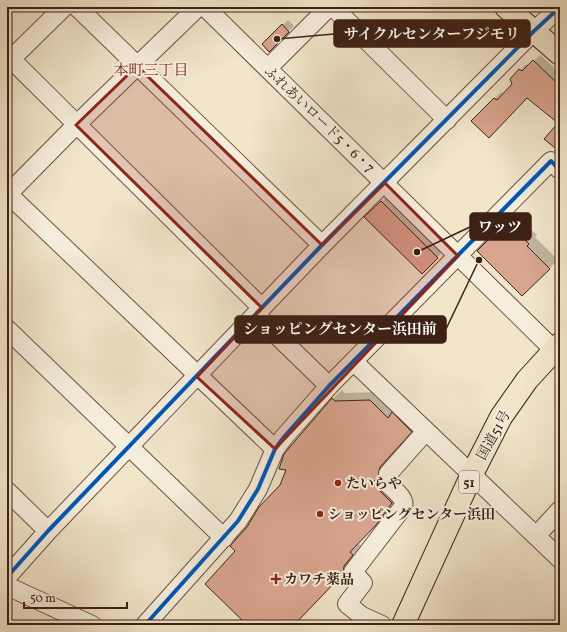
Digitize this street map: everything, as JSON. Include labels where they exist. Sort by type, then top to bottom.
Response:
[{"type":"highway","points":[[506,7],[560,54]]},
{"type":"highway","name":"国道51号","points":[[403,625],[472,474],[501,417],[527,380],[557,347]]},
{"type":"street","points":[[64,7],[9,57],[259,312],[329,386]]},
{"type":"street","points":[[77,7],[322,245]]},
{"type":"street","points":[[198,7],[7,194],[197,377],[275,449]]},
{"type":"street","name":"ふれあいロード5・6・7","points":[[205,7],[458,256],[557,347]]},
{"type":"street","points":[[268,68],[329,7]]},
{"type":"street","points":[[333,7],[448,120]]},
{"type":"street","points":[[7,577],[48,531],[322,245],[448,120],[534,31],[560,7]]},
{"type":"street","points":[[145,625],[224,538],[247,508],[258,489],[275,449],[329,386],[551,161],[560,170]]},
{"type":"street","points":[[7,329],[224,538]]},
{"type":"street","points":[[354,362],[560,559]]},
{"type":"street","points":[[382,625],[362,616],[347,604],[364,583],[353,572],[403,507],[404,503],[402,498],[388,484],[388,474],[426,431]]},
{"type":"street","points":[[7,491],[48,531]]},
{"type":"street","points":[[536,536],[560,510]]},
{"type":"street","points":[[7,586],[92,625]]},
{"type":"highlighted area","points":[[137,66],[322,245],[385,183],[458,256],[275,449],[197,377],[262,308],[76,125]]},
{"type":"building","points":[[282,24],[289,32],[269,52],[262,44]]},
{"type":"building","points":[[533,60],[560,86],[560,152],[544,139],[558,123],[527,98],[489,138],[471,121],[494,98],[497,100],[512,84],[510,79],[519,69],[522,71]]},
{"type":"building","points":[[381,201],[438,258],[422,274],[364,217]]},
{"type":"building","points":[[504,224],[513,234],[516,231],[529,244],[527,246],[550,269],[522,296],[477,251]]},
{"type":"building","name":"ショッピングセンター浜田","points":[[332,398],[335,401],[370,400],[388,418],[392,412],[412,432],[380,467],[378,477],[372,483],[392,503],[376,525],[350,552],[353,555],[344,566],[343,574],[294,625],[247,625],[205,584],[235,551],[230,546],[247,527],[259,507],[280,485],[286,470],[279,469],[284,454]]},
{"type":"cycle path","points":[[7,577],[48,531],[322,245],[534,31],[560,7]]},
{"type":"cycle path","points":[[145,625],[238,521],[258,489],[275,449],[329,386],[551,161],[560,170]]},
{"type":"place","name":"サイクルセンターフジモリ","points":[[277,39]]},
{"type":"place","name":"ワッツ","points":[[417,252]]},
{"type":"place","name":"ショッピングセンター浜田前","points":[[479,260]]},
{"type":"place","name":"たいらや","points":[[338,483]]},
{"type":"place","name":"ショッピングセンター浜田","points":[[320,514]]},
{"type":"place","name":"カワチ薬品","points":[[276,579]]},
{"type":"district","name":"本町三丁目","points":[[151,70]]}]
